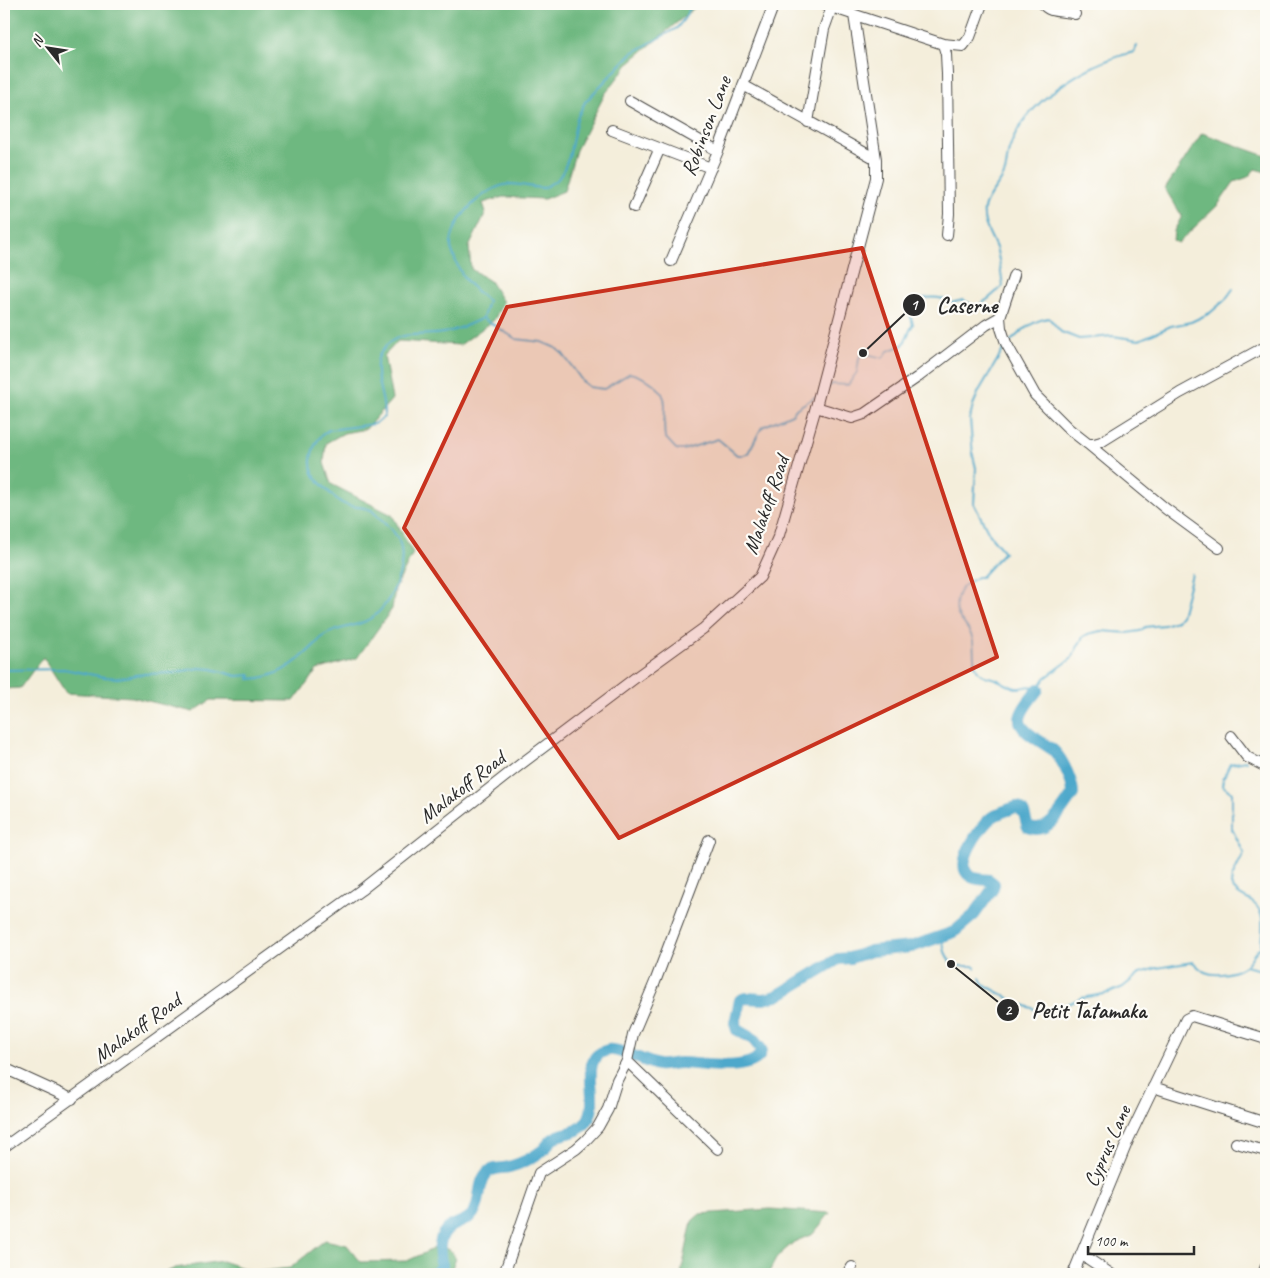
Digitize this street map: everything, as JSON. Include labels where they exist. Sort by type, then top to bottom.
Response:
[{"type":"street","name":"Robinson Lane","points":[[671,261],[718,151],[774,4]]},
{"type":"street","points":[[808,122],[827,5],[943,44],[963,46],[970,37],[982,4]]},
{"type":"street","points":[[1043,4],[1046,9],[1051,11],[1075,14]]},
{"type":"street","name":"Malakoff Road","points":[[4,1147],[361,890],[521,764],[704,628],[760,577],[779,535],[821,389],[876,178],[876,159],[854,15]]},
{"type":"street","points":[[943,44],[946,54],[947,74],[949,214],[947,235]]},
{"type":"street","points":[[742,85],[876,159]]},
{"type":"street","points":[[630,102],[718,151]]},
{"type":"street","points":[[612,130],[711,168]]},
{"type":"street","points":[[634,207],[660,148]]},
{"type":"street","points":[[1014,276],[1000,317],[1003,335],[1035,395],[1069,429],[1166,509],[1219,548]]},
{"type":"street","points":[[817,403],[852,418],[864,414],[918,377],[986,324],[1000,317]]},
{"type":"street","points":[[1088,444],[1101,442],[1180,394],[1262,349]]},
{"type":"street","points":[[1231,736],[1250,759],[1266,767]]},
{"type":"street","points":[[504,1274],[539,1173],[585,1141],[598,1126],[608,1109],[617,1080],[627,1061],[633,1034],[652,990],[709,840]]},
{"type":"street","name":"Cyprus Lane","points":[[1073,1274],[1129,1138],[1186,1018],[1192,1016],[1266,1038]]},
{"type":"street","points":[[627,1061],[630,1066],[718,1149]]},
{"type":"street","points":[[4,1068],[72,1099]]},
{"type":"street","points":[[1153,1087],[1266,1123]]},
{"type":"street","points":[[1236,1143],[1266,1151]]},
{"type":"street","points":[[1081,1254],[1110,1274]]},
{"type":"street","points":[[1263,1274],[1266,1266]]},
{"type":"highlighted area","points":[[862,248],[997,657],[619,838],[404,528],[507,307]]},
{"type":"green space","points":[[4,4],[699,4],[630,62],[605,94],[576,150],[564,191],[544,199],[503,197],[483,203],[486,212],[469,247],[471,269],[490,281],[503,302],[494,320],[460,345],[398,341],[384,356],[392,399],[366,429],[344,433],[326,443],[324,463],[331,484],[392,515],[413,553],[395,589],[392,609],[357,658],[317,670],[294,701],[211,700],[193,712],[132,697],[66,693],[43,657],[20,688],[4,689]]},
{"type":"green space","points":[[1202,133],[1266,156],[1266,172],[1255,169],[1248,177],[1234,182],[1218,205],[1178,243],[1173,241],[1174,231],[1182,216],[1165,189]]},
{"type":"green space","points":[[770,1209],[830,1213],[813,1234],[794,1242],[777,1257],[768,1274],[681,1274],[692,1221],[700,1214]]},
{"type":"green space","points":[[325,1240],[347,1245],[361,1262],[407,1261],[439,1246],[450,1250],[456,1259],[449,1274],[162,1274],[175,1268],[222,1261],[255,1272],[290,1268]]},
{"type":"waterway","points":[[4,670],[64,669],[118,678],[143,674],[173,673],[199,668],[212,669],[237,676],[251,675],[249,679],[265,677],[286,668],[325,635],[361,623],[379,611],[387,602],[397,581],[402,558],[400,543],[393,531],[372,511],[342,503],[317,480],[311,467],[316,443],[329,430],[374,424],[384,417],[377,377],[377,361],[391,341],[405,336],[448,332],[483,318],[488,301],[464,278],[451,248],[452,238],[462,216],[479,198],[500,186],[510,184],[544,188],[558,179],[569,157],[577,118],[585,102],[632,53],[677,28],[690,8],[690,4]]},
{"type":"waterway","points":[[825,390],[832,384],[848,385],[857,372],[859,358],[863,353],[883,358],[888,351],[903,345],[913,324],[906,302],[935,297],[951,303],[963,300],[976,307],[1003,286],[996,248],[986,225],[984,209],[985,204],[1003,177],[1009,150],[1017,132],[1028,116],[1043,100],[1060,87],[1097,65],[1134,52],[1137,46]]},
{"type":"waterway","points":[[1010,342],[1023,330],[1043,319],[1049,318],[1061,332],[1079,339],[1113,336],[1139,340],[1171,326],[1191,322],[1210,313],[1225,300],[1233,289]]},
{"type":"waterway","points":[[484,319],[516,339],[542,342],[556,348],[589,387],[604,389],[630,373],[648,380],[662,393],[665,405],[665,437],[677,450],[683,450],[718,439],[737,455],[744,455],[748,453],[762,427],[792,414],[797,408],[815,397]]},
{"type":"waterway","points":[[1005,347],[979,391],[970,419],[973,456],[976,468],[974,504],[990,535],[1004,552],[981,577],[977,577],[962,588],[957,598],[957,614],[972,637],[974,661],[978,670],[983,675],[1013,687],[1032,686],[1038,689],[1045,678],[1071,659],[1083,637],[1088,634],[1101,631],[1128,633],[1140,631],[1145,627],[1164,625],[1176,621],[1181,616],[1192,574]]},
{"type":"waterway","points":[[435,1274],[442,1265],[440,1244],[443,1234],[450,1227],[470,1217],[475,1211],[482,1181],[487,1173],[527,1160],[543,1150],[555,1137],[577,1130],[587,1122],[591,1111],[592,1064],[597,1055],[613,1050],[658,1065],[680,1063],[723,1066],[745,1064],[754,1061],[760,1055],[761,1049],[753,1039],[737,1030],[735,1023],[740,1000],[745,998],[764,999],[777,996],[838,959],[850,958],[871,951],[911,947],[954,932],[974,915],[992,890],[994,884],[989,880],[972,877],[966,871],[966,855],[981,829],[993,816],[1016,807],[1024,813],[1028,827],[1042,828],[1054,820],[1073,794],[1064,765],[1054,751],[1021,725],[1022,712],[1038,689]]},
{"type":"waterway","points":[[1254,756],[1259,752],[1266,740]]},
{"type":"waterway","points":[[1246,761],[1230,764],[1222,785],[1232,793],[1232,829],[1244,853],[1232,877],[1231,885],[1236,892],[1255,904],[1259,909],[1262,920],[1261,946]]},
{"type":"waterway","points":[[942,937],[945,952],[951,964],[974,966],[975,968]]},
{"type":"waterway","points":[[980,978],[983,984],[1018,1003],[1042,1012],[1059,1008],[1081,998],[1109,993],[1123,987],[1140,973],[1157,968],[1193,962],[1205,972],[1215,974],[1233,972],[1247,964],[1258,950],[1266,945]]},
{"type":"waterway","points":[[1245,966],[1266,971]]},
{"type":"place","name":"Caserne","points":[[863,353]]},
{"type":"place","name":"Petit Tatamaka","points":[[951,964]]}]
